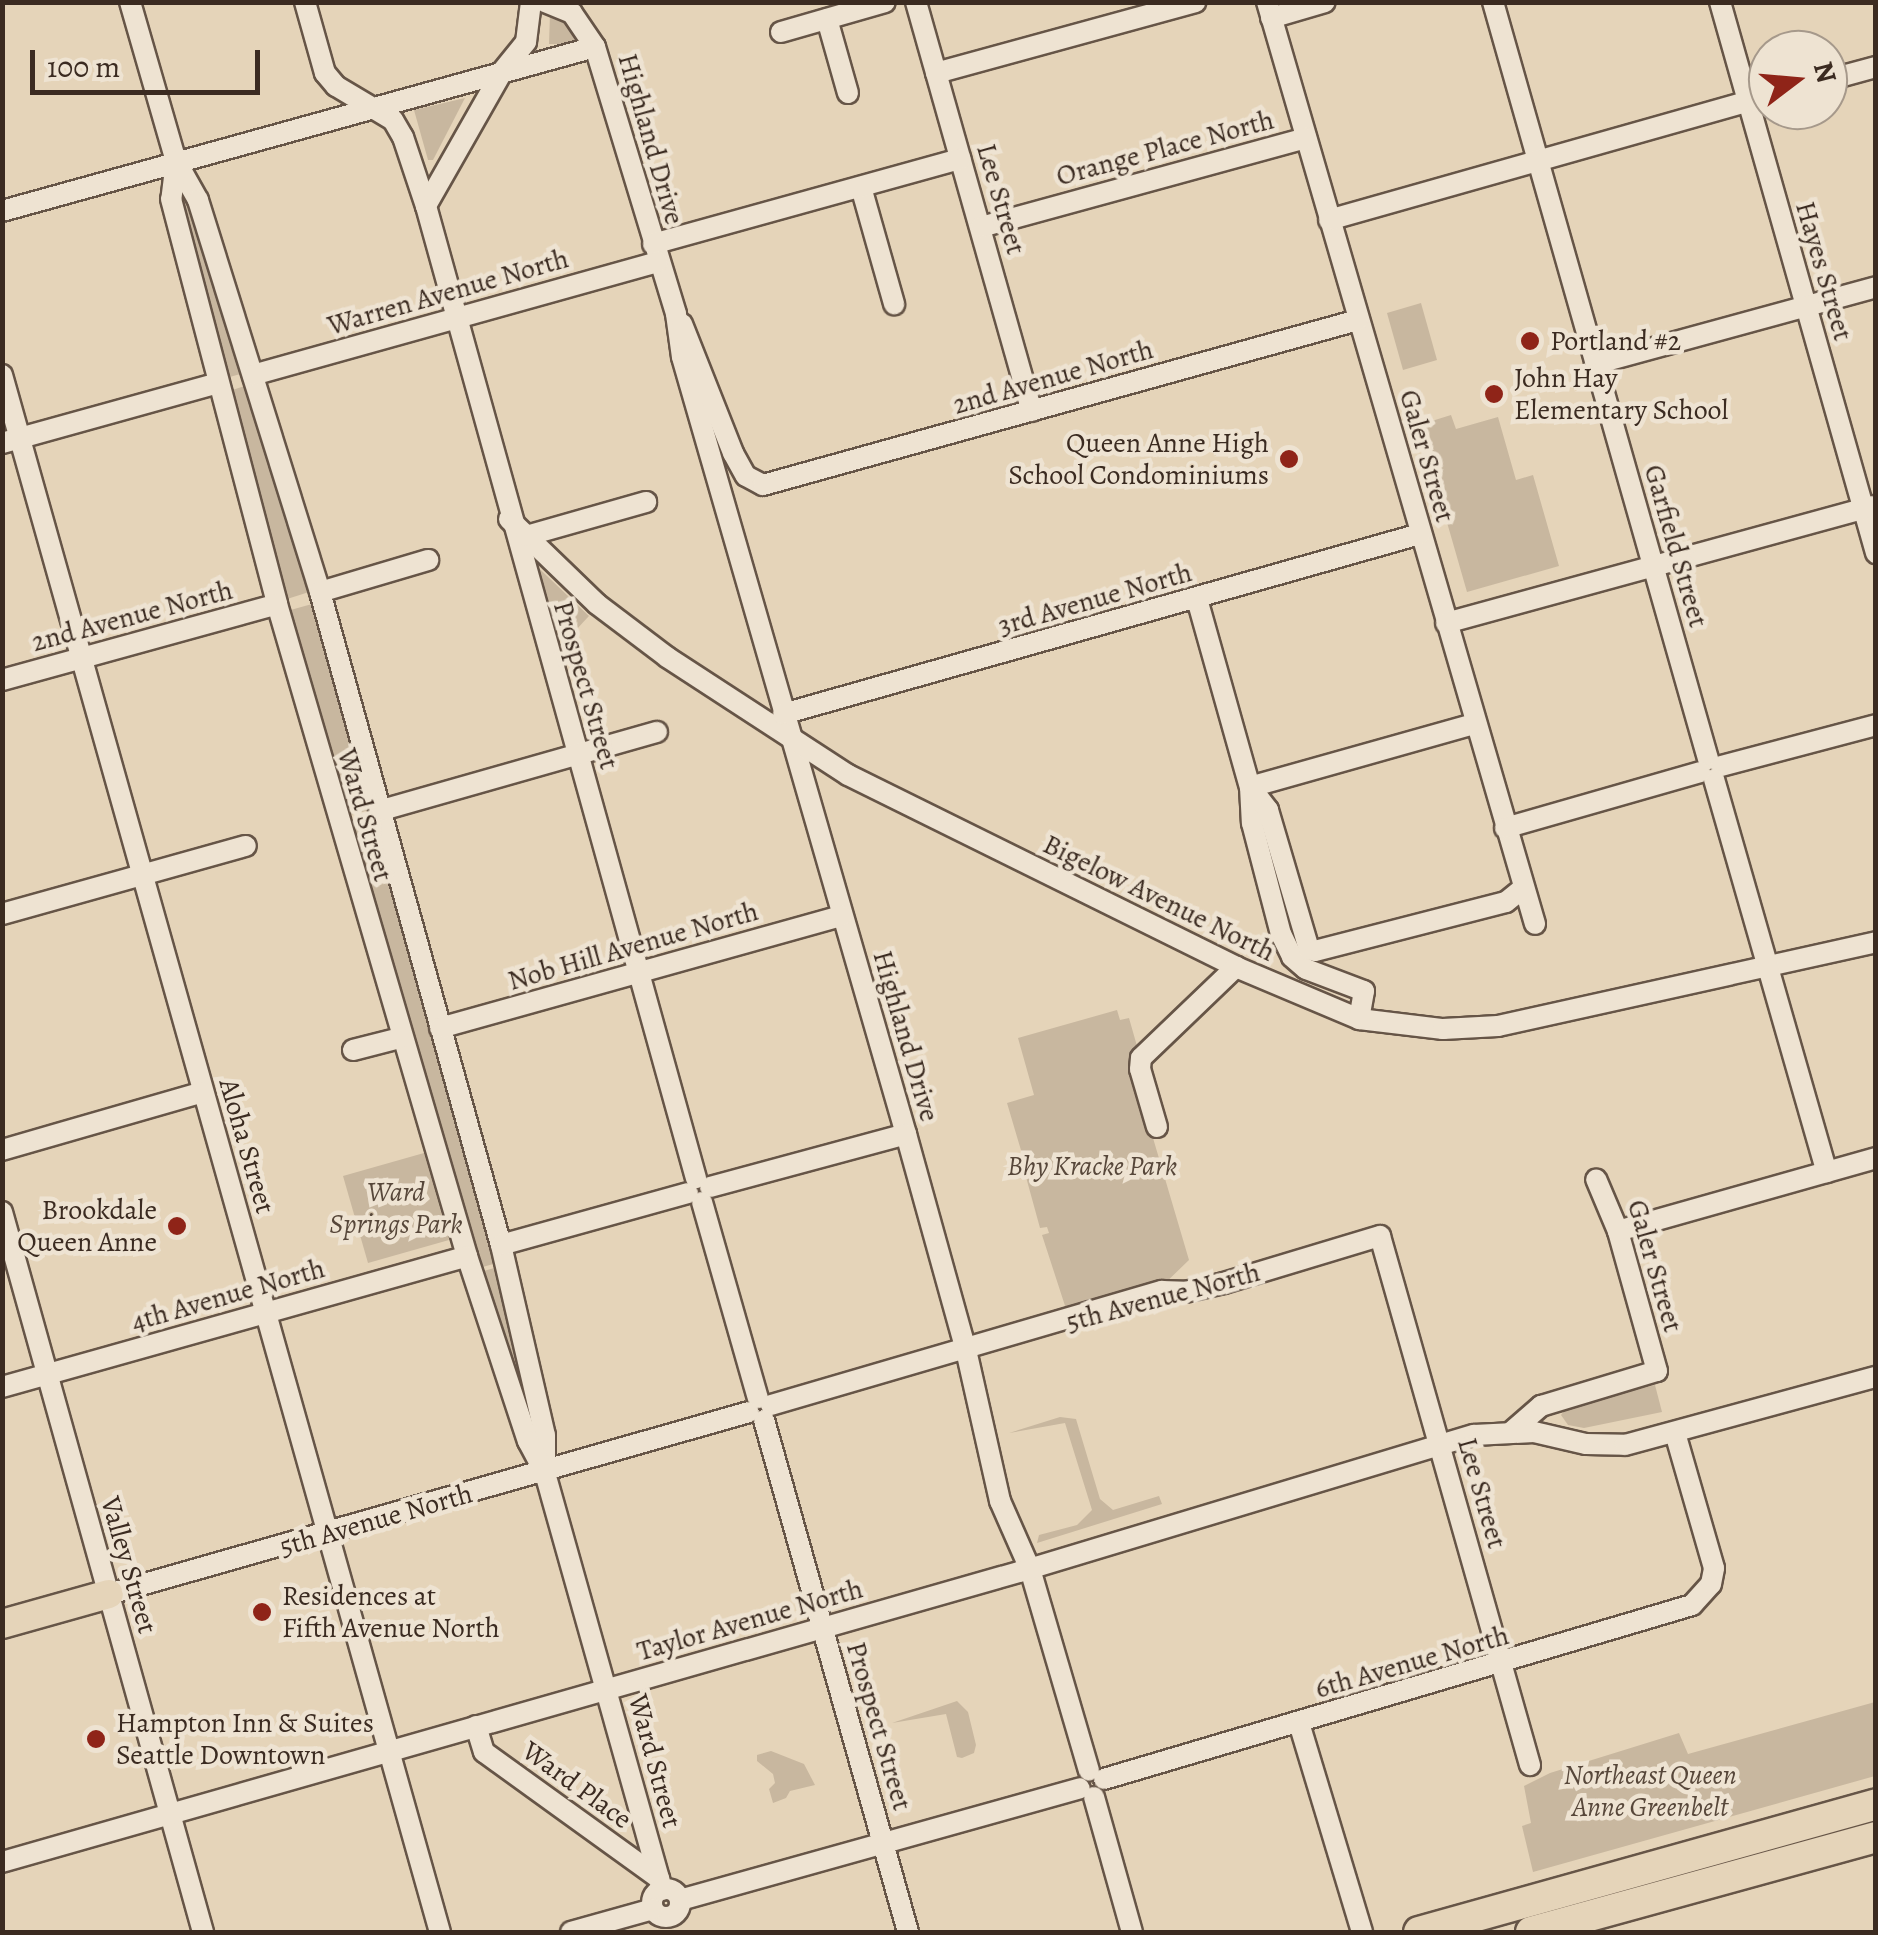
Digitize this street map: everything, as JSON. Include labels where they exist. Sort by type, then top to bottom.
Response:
[{"type":"highway","points":[[1419,1932],[1876,1804]]},
{"type":"highway","points":[[1531,1932],[1876,1837]]},
{"type":"main road","name":"5th Avenue North","points":[[2,1624],[109,1594]]},
{"type":"street","name":"Ward Street","points":[[130,2],[176,161],[198,200],[320,592],[501,1246],[546,1435],[545,1473]]},
{"type":"street","name":"Prospect Street","points":[[304,2],[324,73],[336,86],[394,120],[404,136],[426,206],[509,519],[908,1932]]},
{"type":"street","points":[[426,206],[502,72],[526,42],[531,2]]},
{"type":"street","name":"Highland Drive","points":[[545,2],[572,13],[595,47],[676,314],[682,356],[906,1134],[966,1350],[1000,1502],[1030,1569],[1132,1932]]},
{"type":"street","points":[[781,32],[886,2]]},
{"type":"street","name":"Lee Street","points":[[916,2],[1032,411]]},
{"type":"street","points":[[936,73],[1195,2]]},
{"type":"street","points":[[1269,10],[1325,2]]},
{"type":"street","name":"Garfield Street","points":[[1493,2],[1827,1172]]},
{"type":"street","name":"Hayes Street","points":[[1720,2],[1748,73]]},
{"type":"street","name":"Galer Street","points":[[1269,10],[1535,924]]},
{"type":"street","points":[[827,19],[848,93]]},
{"type":"street","points":[[2,211],[595,47]]},
{"type":"street","points":[[1848,75],[1876,67]]},
{"type":"street","points":[[1329,220],[1748,102]]},
{"type":"street","name":"Hayes Street","points":[[1765,130],[1805,306],[1869,507],[1876,553]]},
{"type":"street","name":"Orange Place North","points":[[981,227],[1306,138]]},
{"type":"street","name":"Warren Avenue North","points":[[253,374],[456,320],[861,186],[960,160]]},
{"type":"street","name":"Ward Street","points":[[176,161],[171,199],[277,604],[400,1038],[528,1441],[545,1473],[667,1905]]},
{"type":"street","points":[[861,186],[894,304]]},
{"type":"street","points":[[1595,364],[1876,286]]},
{"type":"street","name":"Highland Drive","points":[[676,314],[692,340],[733,452],[746,476],[763,485]]},
{"type":"street","name":"2nd Avenue North","points":[[763,485],[1358,320]]},
{"type":"street","name":"Aloha Street","points":[[2,375],[12,440],[83,657],[440,1932]]},
{"type":"street","points":[[12,440],[218,384]]},
{"type":"street","points":[[526,536],[646,502]]},
{"type":"street","points":[[1446,623],[1869,507]]},
{"type":"street","name":"Bigelow Avenue North","points":[[509,519],[597,604],[848,776],[1236,967],[1359,1019],[1443,1029],[1498,1026],[1876,942]]},
{"type":"street","name":"3rd Avenue North","points":[[783,714],[1420,534]]},
{"type":"street","points":[[320,592],[428,560]]},
{"type":"street","points":[[1197,598],[1250,787],[1252,823],[1281,934],[1292,957],[1306,969],[1364,991],[1359,1019]]},
{"type":"street","name":"2nd Avenue North","points":[[2,680],[277,604]]},
{"type":"street","points":[[1250,787],[1474,724]]},
{"type":"street","points":[[1505,828],[1876,724]]},
{"type":"street","points":[[379,811],[657,732]]},
{"type":"street","points":[[1250,787],[1268,810],[1310,948],[1320,952],[1506,902],[1522,889]]},
{"type":"street","points":[[2,914],[246,846]]},
{"type":"street","name":"Nob Hill Avenue North","points":[[440,1028],[842,916]]},
{"type":"street","points":[[1156,1127],[1140,1070],[1141,1058],[1236,967]]},
{"type":"street","points":[[352,1050],[400,1038]]},
{"type":"street","points":[[2,1150],[204,1092]]},
{"type":"street","points":[[501,1246],[906,1134]]},
{"type":"street","points":[[1618,1232],[1876,1158]]},
{"type":"street","name":"Galer Street","points":[[1596,1179],[1618,1232],[1657,1372]]},
{"type":"street","name":"Valley Street","points":[[2,1212],[203,1932]]},
{"type":"street","name":"Lee Street","points":[[1380,1236],[1530,1764]]},
{"type":"street","name":"5th Avenue North","points":[[109,1594],[545,1473],[1162,1291],[1185,1292],[1380,1236]]},
{"type":"street","name":"4th Avenue North","points":[[2,1387],[468,1256]]},
{"type":"street","name":"Taylor Avenue North","points":[[1511,1432],[1541,1406],[1657,1372]]},
{"type":"street","name":"Taylor Avenue North","points":[[2,1862],[1030,1569],[1439,1445],[1511,1432],[1613,1446],[1675,1434],[1876,1377]]},
{"type":"street","name":"6th Avenue North","points":[[571,1932],[1685,1609],[1711,1584],[1714,1568],[1675,1434]]},
{"type":"street","points":[[1300,1723],[1362,1932]]},
{"type":"street","name":"Ward Place","points":[[476,1726],[484,1752],[667,1905]]},
{"type":"green space","points":[[550,14],[568,18],[581,44],[549,44]]},
{"type":"green space","points":[[465,98],[433,160],[428,160],[414,110]]},
{"type":"green space","points":[[184,185],[244,373],[226,378],[176,195]]},
{"type":"green space","points":[[1421,303],[1437,360],[1403,370],[1387,313]]},
{"type":"green space","points":[[248,385],[309,592],[284,600],[226,392]]},
{"type":"green space","points":[[1451,415],[1456,429],[1498,417],[1516,480],[1533,475],[1559,566],[1467,592],[1419,425]]},
{"type":"green space","points":[[525,555],[589,616],[575,631],[544,611]]},
{"type":"green space","points":[[312,604],[373,809],[347,816],[287,611]]},
{"type":"green space","points":[[375,819],[497,1263],[479,1268],[348,830]]},
{"type":"green space","name":"Bhy Kracke Park","points":[[1117,1010],[1120,1020],[1129,1018],[1162,1134],[1153,1138],[1189,1260],[1157,1291],[1068,1315],[1042,1235],[1049,1233],[1047,1227],[1040,1228],[1026,1177],[1016,1179],[1011,1161],[1023,1157],[1007,1103],[1034,1095],[1018,1038]]},
{"type":"green space","name":"Ward Springs Park","points":[[424,1153],[449,1240],[368,1263],[343,1176]]},
{"type":"green space","points":[[498,1267],[538,1444],[480,1272]]},
{"type":"green space","points":[[1655,1385],[1662,1412],[1584,1428],[1568,1425],[1561,1415],[1567,1407]]},
{"type":"green space","points":[[1060,1417],[1076,1419],[1100,1499],[1113,1510],[1159,1496],[1162,1504],[1037,1543],[1039,1535],[1077,1525],[1092,1510],[1065,1423],[1009,1433]]},
{"type":"green space","points":[[957,1701],[968,1712],[976,1745],[974,1753],[962,1758],[957,1757],[946,1714],[892,1723]]},
{"type":"green space","name":"Northeast Queen Anne Greenbelt","points":[[1875,1702],[1875,1776],[1533,1872],[1522,1826],[1531,1823],[1524,1786],[1550,1773],[1679,1733],[1688,1754]]},
{"type":"green space","points":[[771,1751],[804,1764],[815,1785],[790,1791],[786,1798],[773,1803],[769,1789],[775,1783],[773,1774],[757,1761],[757,1755]]},
{"type":"place","name":"Portland #2","points":[[1530,341]]},
{"type":"place","name":"John Hay Elementary School","points":[[1494,394]]},
{"type":"place","name":"Queen Anne High School Condominiums","points":[[1289,459]]},
{"type":"place","name":"Brookdale Queen Anne","points":[[177,1226]]},
{"type":"place","name":"Residences at Fifth Avenue North","points":[[262,1612]]},
{"type":"place","name":"Hampton Inn & Suites Seattle Downtown","points":[[96,1739]]}]
